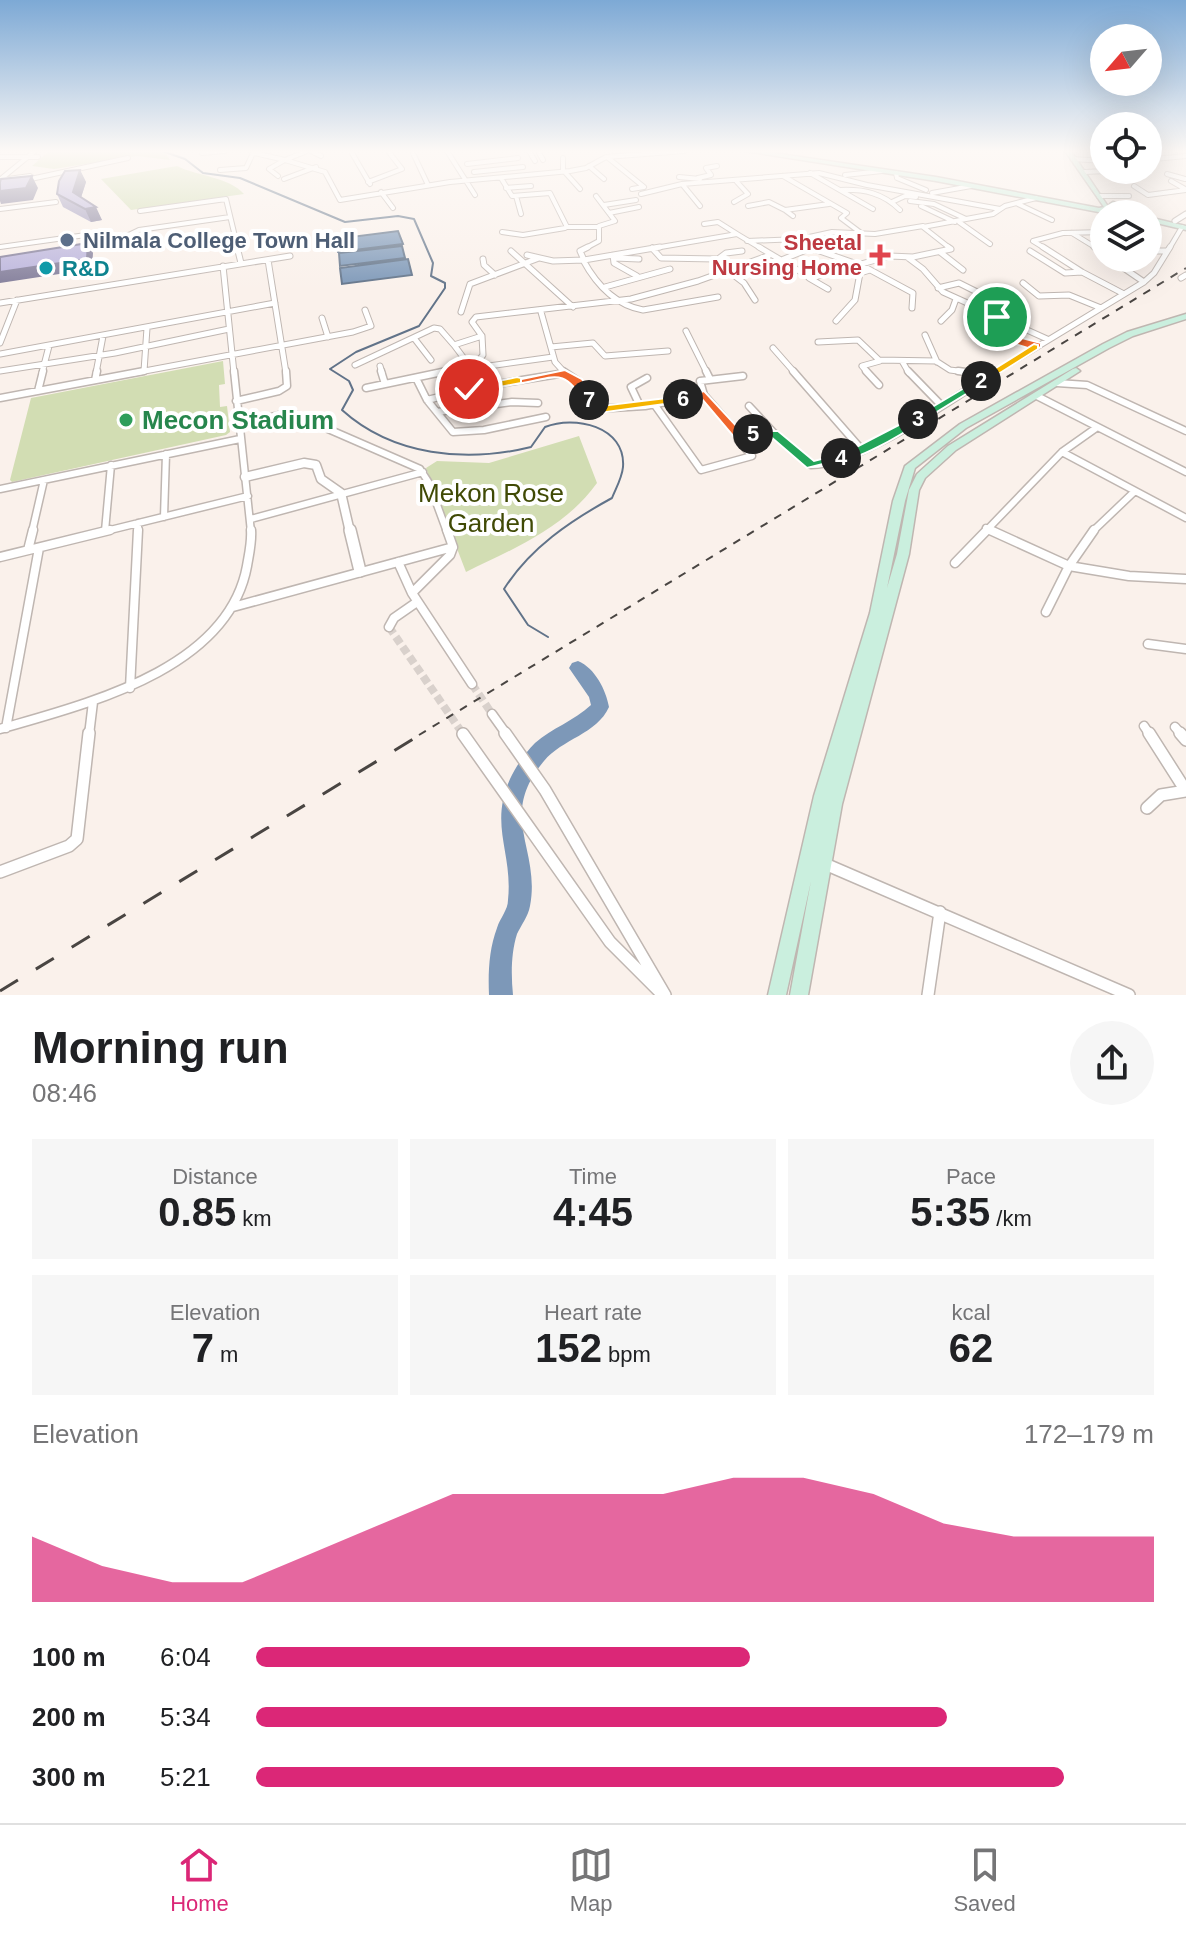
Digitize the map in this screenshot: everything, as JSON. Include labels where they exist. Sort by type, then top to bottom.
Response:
[{"type":"main road","points":[[1033,197],[1090,208]]},
{"type":"main road","points":[[1041,197],[1090,207]]},
{"type":"main road","points":[[1065,202],[1081,202],[1095,197]]},
{"type":"main road","points":[[1162,220],[1183,224]]},
{"type":"main road","points":[[777,995],[822,796],[876,613],[904,481],[910,466],[963,426],[1057,383],[1132,340],[1186,319]]},
{"type":"main road","points":[[799,995],[834,804],[903,554],[914,490],[921,476],[952,448],[1130,334],[1186,319]]},
{"type":"street","points":[[53,211],[57,197]]},
{"type":"street","points":[[326,203],[355,197]]},
{"type":"street","points":[[385,197],[393,208]]},
{"type":"street","points":[[516,197],[521,214]]},
{"type":"street","points":[[552,197],[566,228],[564,240]]},
{"type":"street","points":[[502,232],[527,235],[614,222],[597,197]]},
{"type":"street","points":[[693,197],[700,206]]},
{"type":"street","points":[[734,202],[742,197]]},
{"type":"street","points":[[819,197],[847,213],[840,215],[841,218],[864,234]]},
{"type":"street","points":[[851,197],[873,209]]},
{"type":"street","points":[[883,197],[900,210]]},
{"type":"street","points":[[892,202],[902,197]]},
{"type":"street","points":[[949,197],[1002,210]]},
{"type":"street","points":[[140,211],[225,198],[241,263]]},
{"type":"street","points":[[747,241],[800,239],[832,232],[864,234],[961,221],[993,214],[1036,198]]},
{"type":"street","points":[[604,205],[636,200]]},
{"type":"street","points":[[910,201],[934,204],[990,244]]},
{"type":"street","points":[[0,209],[56,202]]},
{"type":"street","points":[[748,206],[771,203],[793,216]]},
{"type":"street","points":[[785,210],[831,204]]},
{"type":"street","points":[[946,204],[993,214]]},
{"type":"street","points":[[1018,204],[1052,220]]},
{"type":"street","points":[[921,206],[961,221]]},
{"type":"street","points":[[609,213],[639,207]]},
{"type":"street","points":[[749,406],[811,465],[823,465],[862,450],[1144,282],[1176,241],[1186,214]]},
{"type":"street","points":[[73,251],[110,244],[139,230],[230,217]]},
{"type":"street","points":[[704,224],[718,222],[828,289]]},
{"type":"street","points":[[599,226],[598,242],[579,253],[625,307],[643,310],[718,297]]},
{"type":"street","points":[[809,278],[857,263],[953,248],[923,226]]},
{"type":"street","points":[[1072,232],[1090,244]]},
{"type":"street","points":[[1090,232],[1054,234],[1033,241],[1124,294]]},
{"type":"street","points":[[0,247],[100,233]]},
{"type":"street","points":[[86,248],[88,234]]},
{"type":"street","points":[[527,255],[584,260],[737,234]]},
{"type":"street","points":[[652,248],[661,258],[718,259],[736,266]]},
{"type":"street","points":[[779,261],[812,248],[857,263],[913,293],[912,308]]},
{"type":"street","points":[[511,251],[528,263],[551,287],[568,297],[573,307]]},
{"type":"street","points":[[718,259],[721,255],[742,251]]},
{"type":"street","points":[[1030,251],[1065,273],[1082,272]]},
{"type":"street","points":[[940,252],[963,270]]},
{"type":"street","points":[[475,365],[483,355],[482,336],[472,322],[474,318],[618,301],[684,285],[770,255]]},
{"type":"street","points":[[0,303],[290,256]]},
{"type":"street","points":[[613,256],[639,259]]},
{"type":"street","points":[[613,256],[614,263],[637,276]]},
{"type":"street","points":[[907,257],[923,269],[938,288],[956,299],[1047,339]]},
{"type":"street","points":[[461,312],[470,284],[539,258]]},
{"type":"street","points":[[483,259],[495,275]]},
{"type":"street","points":[[236,401],[286,388],[283,345],[268,260]]},
{"type":"street","points":[[39,548],[3,728],[130,688],[179,659],[233,607],[249,567],[251,519],[238,425],[223,266]]},
{"type":"street","points":[[605,287],[670,269]]},
{"type":"street","points":[[727,270],[742,281],[755,300]]},
{"type":"street","points":[[836,321],[847,314],[860,289],[860,273],[870,270]]},
{"type":"street","points":[[1129,272],[1144,282]]},
{"type":"street","points":[[938,288],[959,283],[1007,307],[1021,310]]},
{"type":"street","points":[[1023,283],[1039,296],[1069,295],[1101,308]]},
{"type":"street","points":[[941,321],[952,310],[956,299]]},
{"type":"street","points":[[0,343],[3,327],[17,300]]},
{"type":"street","points":[[0,354],[275,303]]},
{"type":"street","points":[[0,398],[371,327],[365,310]]},
{"type":"street","points":[[541,312],[553,357],[565,373],[578,381],[595,409],[640,406],[704,395]]},
{"type":"street","points":[[985,331],[1000,317]]},
{"type":"street","points":[[322,318],[328,337]]},
{"type":"street","points":[[144,371],[147,328]]},
{"type":"street","points":[[355,365],[438,328],[463,357],[460,369]]},
{"type":"street","points":[[0,371],[229,329]]},
{"type":"street","points":[[970,329],[1037,345]]},
{"type":"street","points":[[686,331],[710,379]]},
{"type":"street","points":[[925,335],[937,362]]},
{"type":"street","points":[[95,380],[103,336]]},
{"type":"street","points":[[454,345],[482,336]]},
{"type":"street","points":[[414,338],[431,360]]},
{"type":"street","points":[[818,342],[860,340],[880,361]]},
{"type":"street","points":[[551,347],[593,343],[605,356],[668,351]]},
{"type":"street","points":[[38,391],[49,346]]},
{"type":"street","points":[[773,348],[862,450]]},
{"type":"street","points":[[366,388],[475,365],[489,366],[553,357]]},
{"type":"street","points":[[879,385],[862,365],[880,361],[937,362],[950,370],[991,375]]},
{"type":"street","points":[[902,361],[913,379],[941,405]]},
{"type":"street","points":[[380,366],[385,384]]},
{"type":"street","points":[[427,400],[485,386],[565,373]]},
{"type":"street","points":[[740,436],[704,395],[700,382],[743,376]]},
{"type":"street","points":[[416,378],[427,400],[449,429],[457,432],[546,417]]},
{"type":"street","points":[[640,406],[631,387],[647,378]]},
{"type":"street","points":[[1057,383],[1087,385],[1186,431]]},
{"type":"street","points":[[1029,396],[1186,472]]},
{"type":"street","points":[[437,412],[512,402],[538,403]]},
{"type":"street","points":[[654,404],[701,470],[752,456],[738,440],[740,436]]},
{"type":"street","points":[[238,425],[284,414],[296,415],[405,460],[423,472],[453,547],[449,558],[418,583],[412,593]]},
{"type":"street","points":[[955,563],[1062,452],[1096,428]]},
{"type":"street","points":[[740,436],[774,433]]},
{"type":"street","points":[[0,489],[240,439]]},
{"type":"street","points":[[1062,452],[1186,518]]},
{"type":"street","points":[[164,517],[166,454]]},
{"type":"street","points":[[245,477],[310,462],[316,465],[321,479],[341,493],[360,571]]},
{"type":"street","points":[[105,531],[111,465]]},
{"type":"street","points":[[251,519],[423,472]]},
{"type":"street","points":[[28,550],[44,480]]},
{"type":"street","points":[[1046,612],[1069,566],[1093,531],[1135,491]]},
{"type":"street","points":[[0,557],[248,496]]},
{"type":"street","points":[[130,688],[138,523]]},
{"type":"street","points":[[986,528],[1069,566],[1129,576],[1186,579]]},
{"type":"street","points":[[233,607],[453,547]]},
{"type":"street","points":[[398,562],[417,602],[472,684]]},
{"type":"street","points":[[389,627],[394,618],[417,602]]},
{"type":"street","points":[[1148,644],[1186,649]]},
{"type":"street","points":[[0,872],[76,841],[93,702]]},
{"type":"street","points":[[492,714],[545,790],[664,995]]},
{"type":"street","points":[[1144,726],[1186,791],[1161,795],[1147,808]]},
{"type":"street","points":[[1175,727],[1186,740]]},
{"type":"street","points":[[463,734],[610,942],[664,995]]},
{"type":"street","points":[[825,864],[940,912],[1108,990],[1129,995]]},
{"type":"street","points":[[928,995],[940,912]]},
{"type":"green space","points":[[119,197],[220,197],[131,210]]},
{"type":"green space","name":"Mecon Stadium","points":[[223,361],[225,384],[219,385],[220,407],[227,406],[230,432],[226,435],[10,480],[31,398]]},
{"type":"green space","name":"Mekon Rose Garden","points":[[579,436],[597,483],[584,499],[537,536],[466,572],[426,468],[437,461],[489,463]]},
{"type":"water","points":[[398,231],[403,244],[338,252],[335,239]]},
{"type":"water","points":[[402,246],[405,258],[340,266],[339,253]]},
{"type":"water","points":[[408,259],[412,275],[342,284],[340,268]]},
{"type":"building","points":[[63,197],[81,197],[96,207],[85,209]]},
{"type":"building","points":[[88,243],[87,259],[0,272],[0,257]]},
{"type":"waterway","points":[[286,197],[345,222],[398,216],[414,219],[433,263],[431,276],[445,283],[445,288],[419,326],[356,352],[330,369],[349,381],[353,390],[342,410],[362,425],[407,446],[456,454],[506,452],[531,447],[545,427],[570,422],[596,427],[616,442],[622,453],[623,467],[612,498],[552,537],[526,561],[504,589],[528,625],[548,637]]},
{"type":"waterway","points":[[501,995],[500,970],[504,944],[518,909],[521,884],[510,814],[513,796],[521,777],[537,754],[600,707],[598,694],[578,668]]},
{"type":"tunnel","points":[[389,627],[463,734]]},
{"type":"tunnel","points":[[472,684],[492,714]]},
{"type":"railway","points":[[419,735],[1186,268]]},
{"type":"railway","points":[[0,991],[423,733]]},
{"type":"place","name":"Nilmala College Town Hall","points":[[67,240]]},
{"type":"place","name":"Sheetal Nursing Home","points":[[880,255]]},
{"type":"place","name":"R&D","points":[[46,268]]},
{"type":"place","name":"Mecon Stadium","points":[[126,420]]},
{"type":"route","points":[[469,389],[565,373],[578,381],[596,410],[645,406],[704,395],[739,435],[774,433],[806,462],[819,466],[885,439],[1037,345],[985,331],[1000,317],[997,317]]}]
